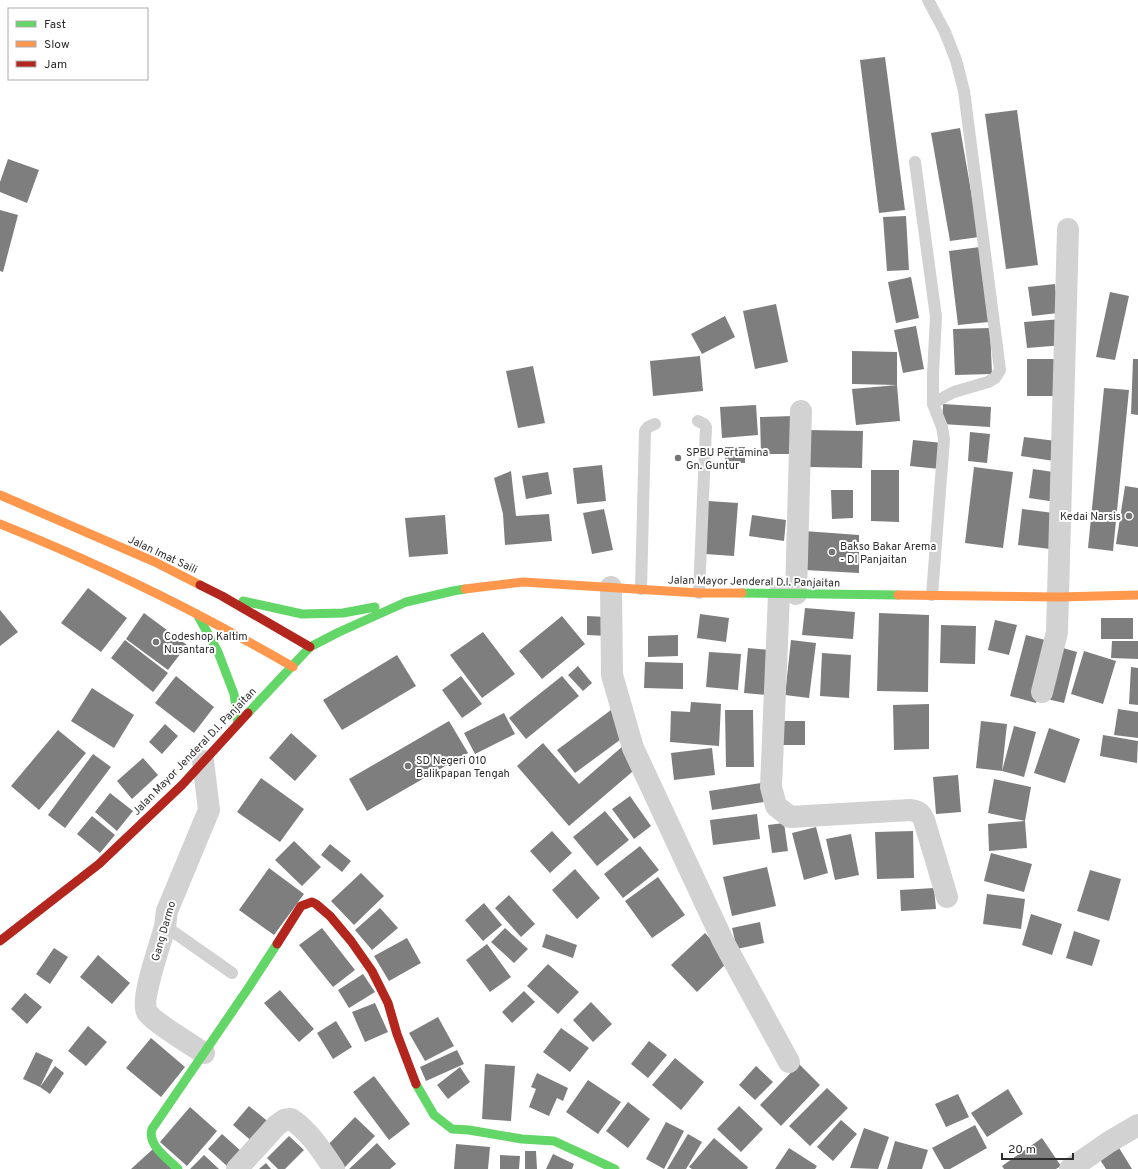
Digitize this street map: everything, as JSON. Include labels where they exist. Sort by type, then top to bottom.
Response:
[{"type":"main road","name":"Jalan Imat Saili","points":[[0,496],[155,562],[222,596],[310,647]]},
{"type":"main road","points":[[0,524],[43,541],[140,586],[197,614],[292,667]]},
{"type":"main road","name":"Jalan Mayor Jenderal D.I. Panjaitan","points":[[0,941],[99,864],[182,785],[310,647],[339,632],[406,602],[453,591],[523,582],[699,593],[1059,597],[1138,595]]},
{"type":"main road","points":[[222,596],[302,614],[343,613],[406,602]]},
{"type":"main road","points":[[197,614],[218,652],[234,694],[238,724]]},
{"type":"main road","points":[[178,1169],[154,1144],[150,1133],[152,1128],[249,988],[302,906],[312,902],[330,916],[351,941],[372,971],[388,1004],[397,1034],[416,1084],[434,1115],[452,1129],[469,1130],[522,1139],[554,1141],[615,1169]]},
{"type":"street","points":[[1042,692],[1057,632],[1059,597],[1068,229]]},
{"type":"street","points":[[801,412],[788,594],[771,787],[776,806],[790,817],[910,810],[916,811],[921,814],[924,820],[947,897]]},
{"type":"street","points":[[612,587],[612,675],[633,748],[724,941],[789,1062]]},
{"type":"street","name":"Gang Darmo","points":[[203,761],[209,810],[167,910],[165,926],[145,1004],[147,1012],[156,1021],[204,1054]]},
{"type":"street","points":[[237,1169],[276,1126],[284,1120],[291,1119],[299,1124],[313,1140],[334,1169]]},
{"type":"street","points":[[1070,1169],[1138,1124]]},
{"type":"lane","points":[[928,0],[945,32],[956,60],[964,91],[1000,370],[995,378],[988,382],[954,392],[933,404]]},
{"type":"lane","points":[[915,162],[936,317],[933,404],[942,427],[944,439],[932,595]]},
{"type":"lane","points":[[698,421],[706,427],[699,593]]},
{"type":"lane","points":[[641,589],[645,431],[648,427],[655,424]]},
{"type":"lane","points":[[165,926],[232,973]]},
{"type":"building","points":[[885,57],[905,210],[879,213],[860,60]]},
{"type":"building","points":[[1017,110],[1038,265],[1006,269],[985,114]]},
{"type":"building","points":[[960,128],[979,237],[950,241],[931,133]]},
{"type":"building","points":[[8,159],[39,170],[27,203],[0,192],[0,182]]},
{"type":"building","points":[[0,210],[18,215],[3,272],[0,271]]},
{"type":"building","points":[[906,216],[909,270],[887,271],[883,217]]},
{"type":"building","points":[[980,247],[989,322],[958,325],[949,251]]},
{"type":"building","points":[[911,277],[919,318],[896,323],[888,282]]},
{"type":"building","points":[[1055,284],[1058,313],[1032,316],[1028,287]]},
{"type":"building","points":[[1110,292],[1129,296],[1115,360],[1096,357]]},
{"type":"building","points":[[776,304],[788,362],[755,369],[743,311]]},
{"type":"building","points":[[725,316],[735,337],[702,354],[691,334]]},
{"type":"building","points":[[1062,319],[1064,345],[1027,348],[1024,322]]},
{"type":"building","points":[[916,326],[924,369],[903,373],[894,330]]},
{"type":"building","points":[[990,328],[992,374],[955,375],[953,329]]},
{"type":"building","points":[[852,351],[897,352],[897,385],[852,384]]},
{"type":"building","points":[[700,356],[703,391],[653,396],[650,361]]},
{"type":"building","points":[[1027,359],[1060,359],[1060,396],[1027,396]]},
{"type":"building","points":[[1133,359],[1138,359],[1138,415],[1131,414]]},
{"type":"building","points":[[533,366],[545,423],[518,428],[506,371]]},
{"type":"building","points":[[897,385],[900,421],[856,425],[852,389]]},
{"type":"building","points":[[1104,388],[1129,390],[1113,551],[1088,548]]},
{"type":"building","points":[[943,404],[991,407],[990,427],[942,424]]},
{"type":"building","points":[[756,405],[758,435],[722,438],[720,407]]},
{"type":"building","points":[[793,416],[794,454],[761,454],[760,417]]},
{"type":"building","points":[[808,430],[863,431],[862,468],[808,467]]},
{"type":"building","points":[[970,432],[990,434],[987,463],[968,461]]},
{"type":"building","points":[[1024,437],[1056,441],[1054,461],[1021,456]]},
{"type":"building","points":[[913,440],[943,443],[940,469],[910,466]]},
{"type":"building","points":[[725,447],[745,447],[745,463],[725,463]]},
{"type":"building","points":[[602,465],[606,501],[577,504],[573,468]]},
{"type":"building","points":[[974,467],[1013,472],[1003,548],[965,543]]},
{"type":"building","points":[[1033,469],[1060,473],[1056,502],[1029,498]]},
{"type":"building","points":[[871,470],[899,470],[899,522],[871,521]]},
{"type":"building","points":[[511,471],[516,516],[549,514],[552,541],[505,545],[503,514],[494,478]]},
{"type":"building","points":[[548,472],[552,494],[526,499],[522,476]]},
{"type":"building","name":"Kedai Narsis","points":[[1125,486],[1138,488],[1138,547],[1116,544]]},
{"type":"building","points":[[831,490],[853,490],[853,518],[832,519]]},
{"type":"building","points":[[708,501],[738,503],[734,556],[705,554]]},
{"type":"building","points":[[604,509],[613,550],[592,554],[583,513]]},
{"type":"building","points":[[1022,509],[1054,513],[1050,549],[1018,545]]},
{"type":"building","points":[[445,515],[448,554],[409,557],[405,518]]},
{"type":"building","points":[[752,515],[786,520],[784,541],[749,536]]},
{"type":"building","name":"Bakso Bakar Arema - DI Panjaitan","points":[[804,531],[859,535],[859,573],[805,570]]},
{"type":"building","points":[[88,588],[127,618],[101,652],[61,623]]},
{"type":"building","points":[[805,608],[855,612],[853,639],[802,635]]},
{"type":"building","points":[[0,610],[18,632],[0,646]]},
{"type":"building","name":"Codeshop Kaltim Nusantara","points":[[144,613],[187,645],[168,670],[126,639]]},
{"type":"building","points":[[879,613],[929,615],[928,692],[877,691]]},
{"type":"building","points":[[700,614],[729,618],[726,642],[697,638]]},
{"type":"building","points":[[562,616],[585,644],[542,679],[519,651]]},
{"type":"building","points":[[587,616],[607,617],[607,636],[587,635]]},
{"type":"building","points":[[1101,618],[1133,618],[1133,639],[1101,639]]},
{"type":"building","points":[[995,620],[1017,625],[1009,655],[988,650]]},
{"type":"building","points":[[941,625],[976,626],[975,664],[940,663]]},
{"type":"building","points":[[483,632],[515,674],[482,698],[450,655]]},
{"type":"building","points":[[678,635],[678,656],[648,657],[648,636]]},
{"type":"building","points":[[1026,635],[1053,642],[1036,703],[1010,696]]},
{"type":"building","points":[[125,640],[168,673],[153,692],[111,658]]},
{"type":"building","points":[[791,640],[816,643],[809,698],[785,695]]},
{"type":"building","points":[[1112,641],[1138,641],[1138,659],[1111,658]]},
{"type":"building","points":[[1056,646],[1077,652],[1064,703],[1043,698]]},
{"type":"building","points":[[748,648],[771,650],[768,695],[744,693]]},
{"type":"building","points":[[1084,651],[1116,661],[1103,704],[1071,694]]},
{"type":"building","points":[[709,652],[741,654],[738,690],[706,687]]},
{"type":"building","points":[[822,653],[851,655],[849,698],[820,696]]},
{"type":"building","points":[[397,655],[416,686],[342,730],[323,700]]},
{"type":"building","points":[[645,662],[683,663],[683,689],[644,688]]},
{"type":"building","points":[[578,666],[592,683],[583,691],[568,675]]},
{"type":"building","points":[[1131,667],[1138,668],[1138,705],[1129,704]]},
{"type":"building","points":[[176,676],[214,707],[194,733],[155,703]]},
{"type":"building","points":[[461,676],[482,704],[462,718],[442,690]]},
{"type":"building","points":[[562,676],[579,696],[526,739],[509,718]]},
{"type":"building","points":[[92,688],[134,715],[114,748],[71,721]]},
{"type":"building","points":[[691,702],[721,704],[719,746],[670,742],[671,711],[690,712]]},
{"type":"building","points":[[929,704],[929,749],[894,750],[893,705]]},
{"type":"building","points":[[1118,709],[1138,712],[1138,738],[1114,735]]},
{"type":"building","points":[[611,710],[628,734],[575,773],[557,750]]},
{"type":"building","points":[[725,710],[753,710],[754,767],[726,767]]},
{"type":"building","points":[[504,713],[515,734],[475,754],[464,733]]},
{"type":"building","name":"SD Negeri 010 Balikpapan Tengah","points":[[449,721],[468,753],[367,811],[349,779]]},
{"type":"building","points":[[783,721],[805,721],[805,745],[782,745]]},
{"type":"building","points":[[981,721],[1007,724],[1002,771],[976,768]]},
{"type":"building","points":[[165,724],[178,736],[162,754],[149,742]]},
{"type":"building","points":[[1014,726],[1036,732],[1024,777],[1002,771]]},
{"type":"building","points":[[1049,728],[1080,739],[1065,783],[1034,773]]},
{"type":"building","points":[[58,730],[86,753],[39,810],[11,786]]},
{"type":"building","points":[[291,733],[317,756],[295,781],[269,758]]},
{"type":"building","points":[[1103,735],[1138,741],[1137,763],[1100,756]]},
{"type":"building","points":[[543,743],[579,784],[623,746],[639,766],[569,826],[517,766]]},
{"type":"building","points":[[712,748],[715,775],[674,780],[671,753]]},
{"type":"building","points":[[93,754],[111,767],[65,828],[48,815]]},
{"type":"building","points":[[143,758],[158,775],[132,799],[117,781]]},
{"type":"building","points":[[958,775],[961,812],[936,814],[933,777]]},
{"type":"building","points":[[261,778],[304,809],[280,842],[237,812]]},
{"type":"building","points":[[994,779],[1031,787],[1025,821],[988,813]]},
{"type":"building","points":[[761,783],[764,802],[712,810],[709,791]]},
{"type":"building","points":[[110,793],[133,811],[117,831],[95,812]]},
{"type":"building","points":[[630,796],[651,826],[634,839],[612,809]]},
{"type":"building","points":[[605,811],[629,840],[597,866],[573,837]]},
{"type":"building","points":[[757,814],[760,839],[713,845],[710,820]]},
{"type":"building","points":[[92,816],[115,835],[100,853],[77,834]]},
{"type":"building","points":[[1025,821],[1027,848],[989,851],[988,824]]},
{"type":"building","points":[[784,823],[788,851],[772,853],[768,825]]},
{"type":"building","points":[[816,827],[828,873],[804,880],[792,833]]},
{"type":"building","points":[[552,831],[572,853],[550,873],[530,851]]},
{"type":"building","points":[[913,831],[914,878],[877,879],[875,832]]},
{"type":"building","points":[[851,834],[859,875],[835,880],[826,839]]},
{"type":"building","points":[[294,841],[321,867],[302,886],[275,860]]},
{"type":"building","points":[[330,844],[351,861],[342,872],[321,855]]},
{"type":"building","points":[[640,846],[659,870],[623,898],[604,874]]},
{"type":"building","points":[[991,853],[1032,864],[1024,892],[984,881]]},
{"type":"building","points":[[767,867],[776,906],[732,916],[723,877]]},
{"type":"building","points":[[269,868],[304,894],[274,935],[239,910]]},
{"type":"building","points":[[575,869],[600,898],[577,919],[552,890]]},
{"type":"building","points":[[1090,870],[1121,879],[1109,921],[1077,911]]},
{"type":"building","points":[[361,873],[384,896],[354,925],[331,901]]},
{"type":"building","points":[[658,877],[685,915],[652,938],[625,901]]},
{"type":"building","points":[[934,888],[936,909],[901,911],[900,890]]},
{"type":"building","points":[[987,894],[1025,899],[1021,929],[983,924]]},
{"type":"building","points":[[509,895],[535,924],[521,937],[495,908]]},
{"type":"building","points":[[484,903],[502,925],[483,941],[465,920]]},
{"type":"building","points":[[380,908],[398,928],[372,950],[355,930]]},
{"type":"building","points":[[1031,914],[1062,924],[1052,955],[1022,945]]},
{"type":"building","points":[[760,922],[764,943],[737,949],[732,928]]},
{"type":"building","points":[[322,928],[355,970],[333,987],[299,945]]},
{"type":"building","points":[[505,928],[528,949],[514,963],[491,942]]},
{"type":"building","points":[[1074,931],[1100,940],[1092,966],[1066,958]]},
{"type":"building","points":[[705,933],[730,960],[697,992],[671,965]]},
{"type":"building","points":[[546,934],[577,945],[573,958],[542,947]]},
{"type":"building","points":[[407,938],[421,963],[389,981],[374,956]]},
{"type":"building","points":[[487,944],[511,977],[490,992],[466,960]]},
{"type":"building","points":[[54,948],[68,957],[50,984],[36,974]]},
{"type":"building","points":[[98,955],[130,983],[112,1004],[80,977]]},
{"type":"building","points":[[548,964],[579,992],[558,1014],[527,986]]},
{"type":"building","points":[[363,974],[375,992],[349,1008],[338,990]]},
{"type":"building","points":[[280,990],[314,1029],[299,1042],[264,1003]]},
{"type":"building","points":[[524,991],[535,1002],[512,1023],[502,1012]]},
{"type":"building","points":[[25,993],[42,1007],[27,1024],[11,1009]]},
{"type":"building","points":[[591,1002],[612,1024],[593,1042],[573,1020]]},
{"type":"building","points":[[375,1003],[388,1032],[365,1042],[352,1012]]},
{"type":"building","points":[[438,1017],[454,1046],[425,1061],[409,1033]]},
{"type":"building","points":[[336,1021],[352,1047],[333,1059],[317,1033]]},
{"type":"building","points":[[88,1026],[107,1042],[86,1066],[68,1051]]},
{"type":"building","points":[[561,1028],[589,1048],[570,1072],[543,1052]]},
{"type":"building","points":[[151,1038],[185,1067],[161,1097],[126,1068]]},
{"type":"building","points":[[649,1041],[667,1055],[648,1078],[631,1064]]},
{"type":"building","points":[[457,1050],[464,1064],[426,1081],[420,1067]]},
{"type":"building","points":[[36,1052],[53,1060],[40,1087],[23,1079]]},
{"type":"building","points":[[675,1058],[704,1082],[681,1110],[652,1085]]},
{"type":"building","points":[[485,1064],[515,1066],[511,1121],[482,1119]]},
{"type":"building","points":[[799,1064],[820,1085],[781,1126],[760,1105]]},
{"type":"building","points":[[55,1066],[64,1073],[50,1094],[40,1087]]},
{"type":"building","points":[[756,1066],[773,1082],[755,1100],[739,1085]]},
{"type":"building","points":[[460,1067],[470,1082],[448,1099],[437,1085]]},
{"type":"building","points":[[537,1073],[568,1088],[563,1101],[557,1098],[549,1116],[529,1107],[536,1089],[531,1087]]},
{"type":"building","points":[[374,1076],[410,1124],[389,1140],[353,1092]]},
{"type":"building","points":[[588,1080],[621,1102],[598,1134],[566,1112]]},
{"type":"building","points":[[827,1088],[848,1108],[810,1146],[789,1126]]},
{"type":"building","points":[[1008,1089],[1023,1114],[987,1137],[971,1113]]},
{"type":"building","points":[[958,1094],[969,1117],[946,1127],[935,1104]]},
{"type":"building","points":[[628,1102],[650,1119],[628,1148],[606,1131]]},
{"type":"building","points":[[249,1106],[271,1124],[255,1144],[233,1125]]},
{"type":"building","points":[[739,1106],[763,1129],[741,1152],[717,1129]]},
{"type":"building","points":[[190,1107],[217,1131],[187,1166],[160,1142]]},
{"type":"building","points":[[355,1117],[375,1136],[343,1169],[323,1150]]},
{"type":"building","points":[[841,1120],[857,1134],[833,1161],[817,1147]]},
{"type":"building","points":[[666,1122],[684,1131],[664,1169],[646,1159]]},
{"type":"building","points":[[975,1125],[987,1148],[950,1169],[944,1169],[932,1148]]},
{"type":"building","points":[[864,1128],[889,1137],[878,1169],[850,1168]]},
{"type":"building","points":[[222,1134],[241,1151],[227,1166],[208,1149]]},
{"type":"building","points":[[688,1134],[702,1142],[686,1169],[667,1169]]},
{"type":"building","points":[[289,1136],[304,1150],[285,1169],[278,1169],[267,1158]]},
{"type":"building","points":[[714,1138],[748,1167],[747,1169],[692,1169],[689,1167]]},
{"type":"building","points":[[1042,1138],[1061,1166],[1056,1169],[1004,1169],[1002,1166]]},
{"type":"building","points":[[895,1141],[928,1150],[922,1169],[887,1169]]},
{"type":"building","points":[[377,1143],[396,1164],[390,1169],[349,1169]]},
{"type":"building","points":[[1116,1143],[1132,1169],[1106,1169],[1097,1155]]},
{"type":"building","points":[[456,1144],[490,1147],[488,1169],[454,1169]]},
{"type":"building","points":[[789,1148],[817,1166],[815,1169],[775,1169]]},
{"type":"building","points":[[153,1149],[172,1169],[131,1169]]},
{"type":"building","points":[[525,1151],[536,1151],[537,1169],[525,1169]]},
{"type":"building","points":[[553,1154],[574,1164],[572,1169],[546,1169]]},
{"type":"building","points":[[204,1155],[219,1169],[190,1169]]},
{"type":"building","points":[[500,1155],[520,1156],[519,1169],[500,1169]]},
{"type":"building","points":[[266,1163],[271,1169],[259,1169]]},
{"type":"traffic: fast","points":[[248,713],[310,647],[339,632],[406,602],[465,589]]},
{"type":"traffic: fast","points":[[742,593],[898,595]]},
{"type":"traffic: fast","points":[[243,601],[302,614],[343,613],[375,607]]},
{"type":"traffic: fast","points":[[197,614],[218,652],[234,694],[238,723]]},
{"type":"traffic: fast","points":[[178,1169],[155,1146],[151,1135],[152,1129],[277,944]]},
{"type":"traffic: fast","points":[[416,1084],[434,1115],[452,1129],[469,1130],[522,1139],[554,1141],[615,1169]]},
{"type":"traffic: slow","points":[[0,495],[155,562],[200,585]]},
{"type":"traffic: slow","points":[[0,524],[54,546],[133,582],[231,632],[293,667]]},
{"type":"traffic: slow","points":[[465,589],[523,582],[699,593],[742,593]]},
{"type":"traffic: slow","points":[[898,595],[1059,597],[1138,595]]},
{"type":"traffic: jam","points":[[200,585],[222,596],[310,647]]},
{"type":"traffic: jam","points":[[0,941],[99,864],[182,785],[248,713]]},
{"type":"traffic: jam","points":[[277,944],[301,906],[312,902],[330,916],[351,941],[372,971],[388,1003],[397,1034],[416,1084]]},
{"type":"place","name":"SPBU Pertamina Gn. Guntur","points":[[678,458]]},
{"type":"place","name":"Kedai Narsis","points":[[1129,516]]},
{"type":"place","name":"Bakso Bakar Arema - DI Panjaitan","points":[[832,552]]},
{"type":"place","name":"Codeshop Kaltim Nusantara","points":[[156,642]]},
{"type":"place","name":"SD Negeri 010 Balikpapan Tengah","points":[[408,766]]}]
